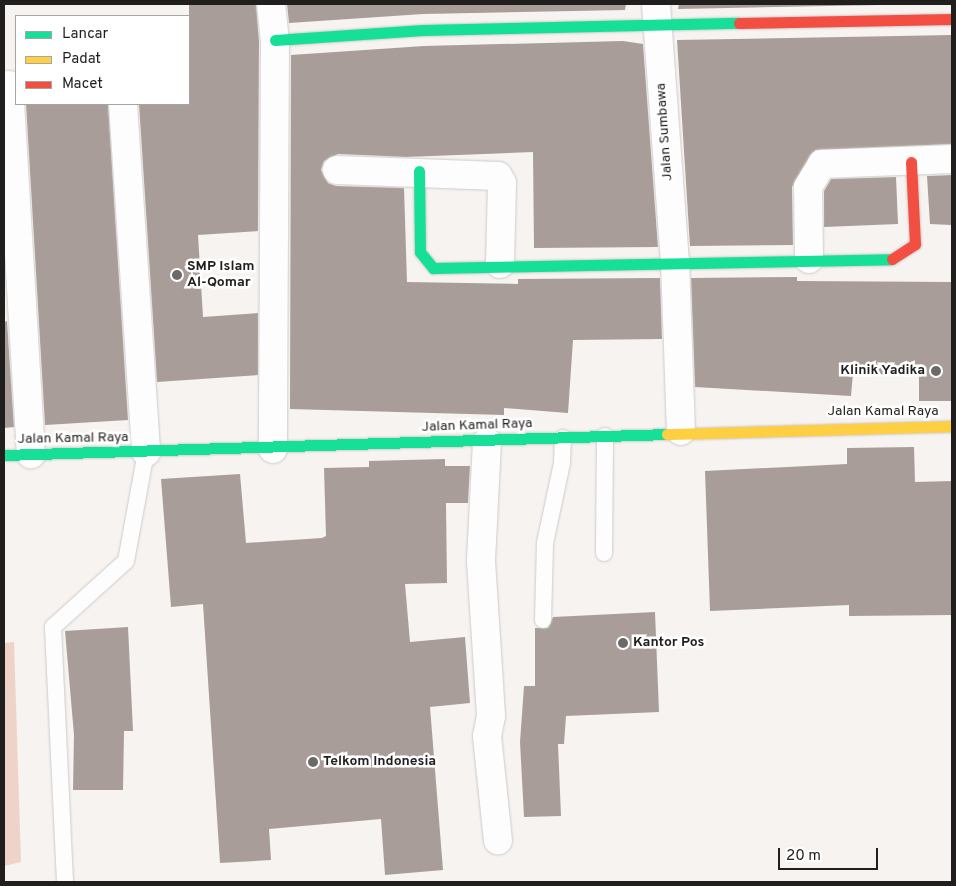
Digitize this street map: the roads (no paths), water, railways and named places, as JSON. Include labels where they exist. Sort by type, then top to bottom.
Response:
[{"type":"street","points":[[271,4],[274,40],[273,449]]},
{"type":"street","points":[[274,40],[656,15],[952,19]]},
{"type":"street","name":"Jalan Sumbawa","points":[[656,15],[675,261],[681,431]]},
{"type":"street","points":[[10,85],[30,454]]},
{"type":"street","points":[[123,105],[146,452]]},
{"type":"street","points":[[809,259],[808,187],[815,170],[822,164],[952,159]]},
{"type":"street","points":[[418,172],[420,252],[432,268],[500,264],[809,259],[888,260],[907,252],[915,244],[911,162]]},
{"type":"street","points":[[337,170],[498,176],[502,183],[500,264]]},
{"type":"street","name":"Jalan Kamal Raya","points":[[4,456],[487,442],[681,431],[952,426]]},
{"type":"street","points":[[487,442],[481,561],[491,716],[487,736],[498,840]]},
{"type":"lane","points":[[604,553],[605,436]]},
{"type":"lane","points":[[543,620],[545,543],[562,464],[563,438]]},
{"type":"lane","points":[[65,882],[53,627],[126,561],[146,452]]},
{"type":"place","name":"SMP Islam Al-Qomar","points":[[177,275]]},
{"type":"place","name":"Klinik Yadika","points":[[936,371]]},
{"type":"place","name":"Kantor Pos","points":[[623,643]]},
{"type":"place","name":"Telkom Indonesia","points":[[313,762]]}]
